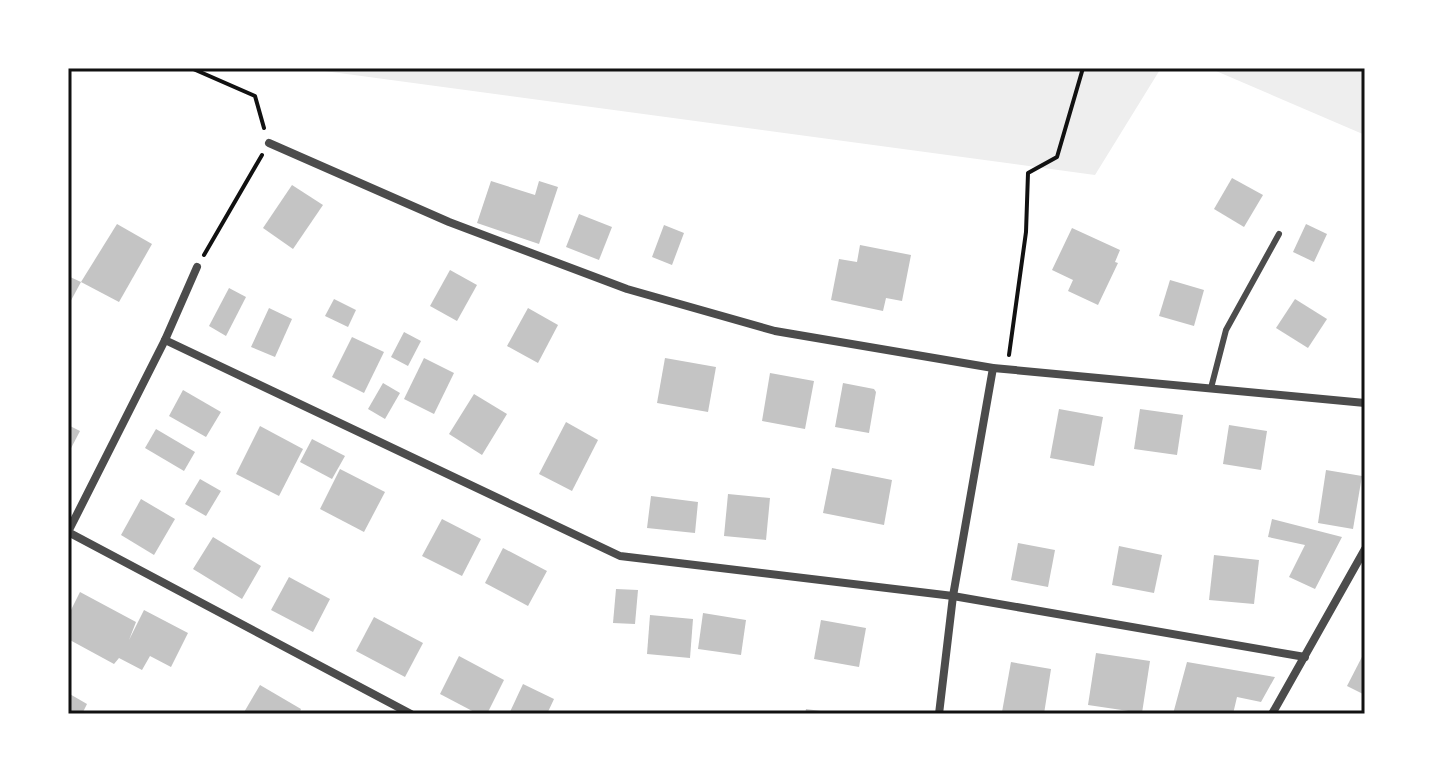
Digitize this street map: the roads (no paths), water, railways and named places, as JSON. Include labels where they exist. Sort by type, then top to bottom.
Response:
[{"type":"street","points":[[269,143],[449,222],[627,289],[775,331],[1007,370],[1365,403]]},
{"type":"street","points":[[197,267],[165,340],[68,532],[411,714]]},
{"type":"street","points":[[165,340],[620,556],[953,596],[1305,657]]},
{"type":"street","points":[[939,714],[953,596],[993,368]]},
{"type":"street","points":[[1272,714],[1365,549]]},
{"type":"lane","points":[[1211,388],[1226,330],[1279,234]]}]
